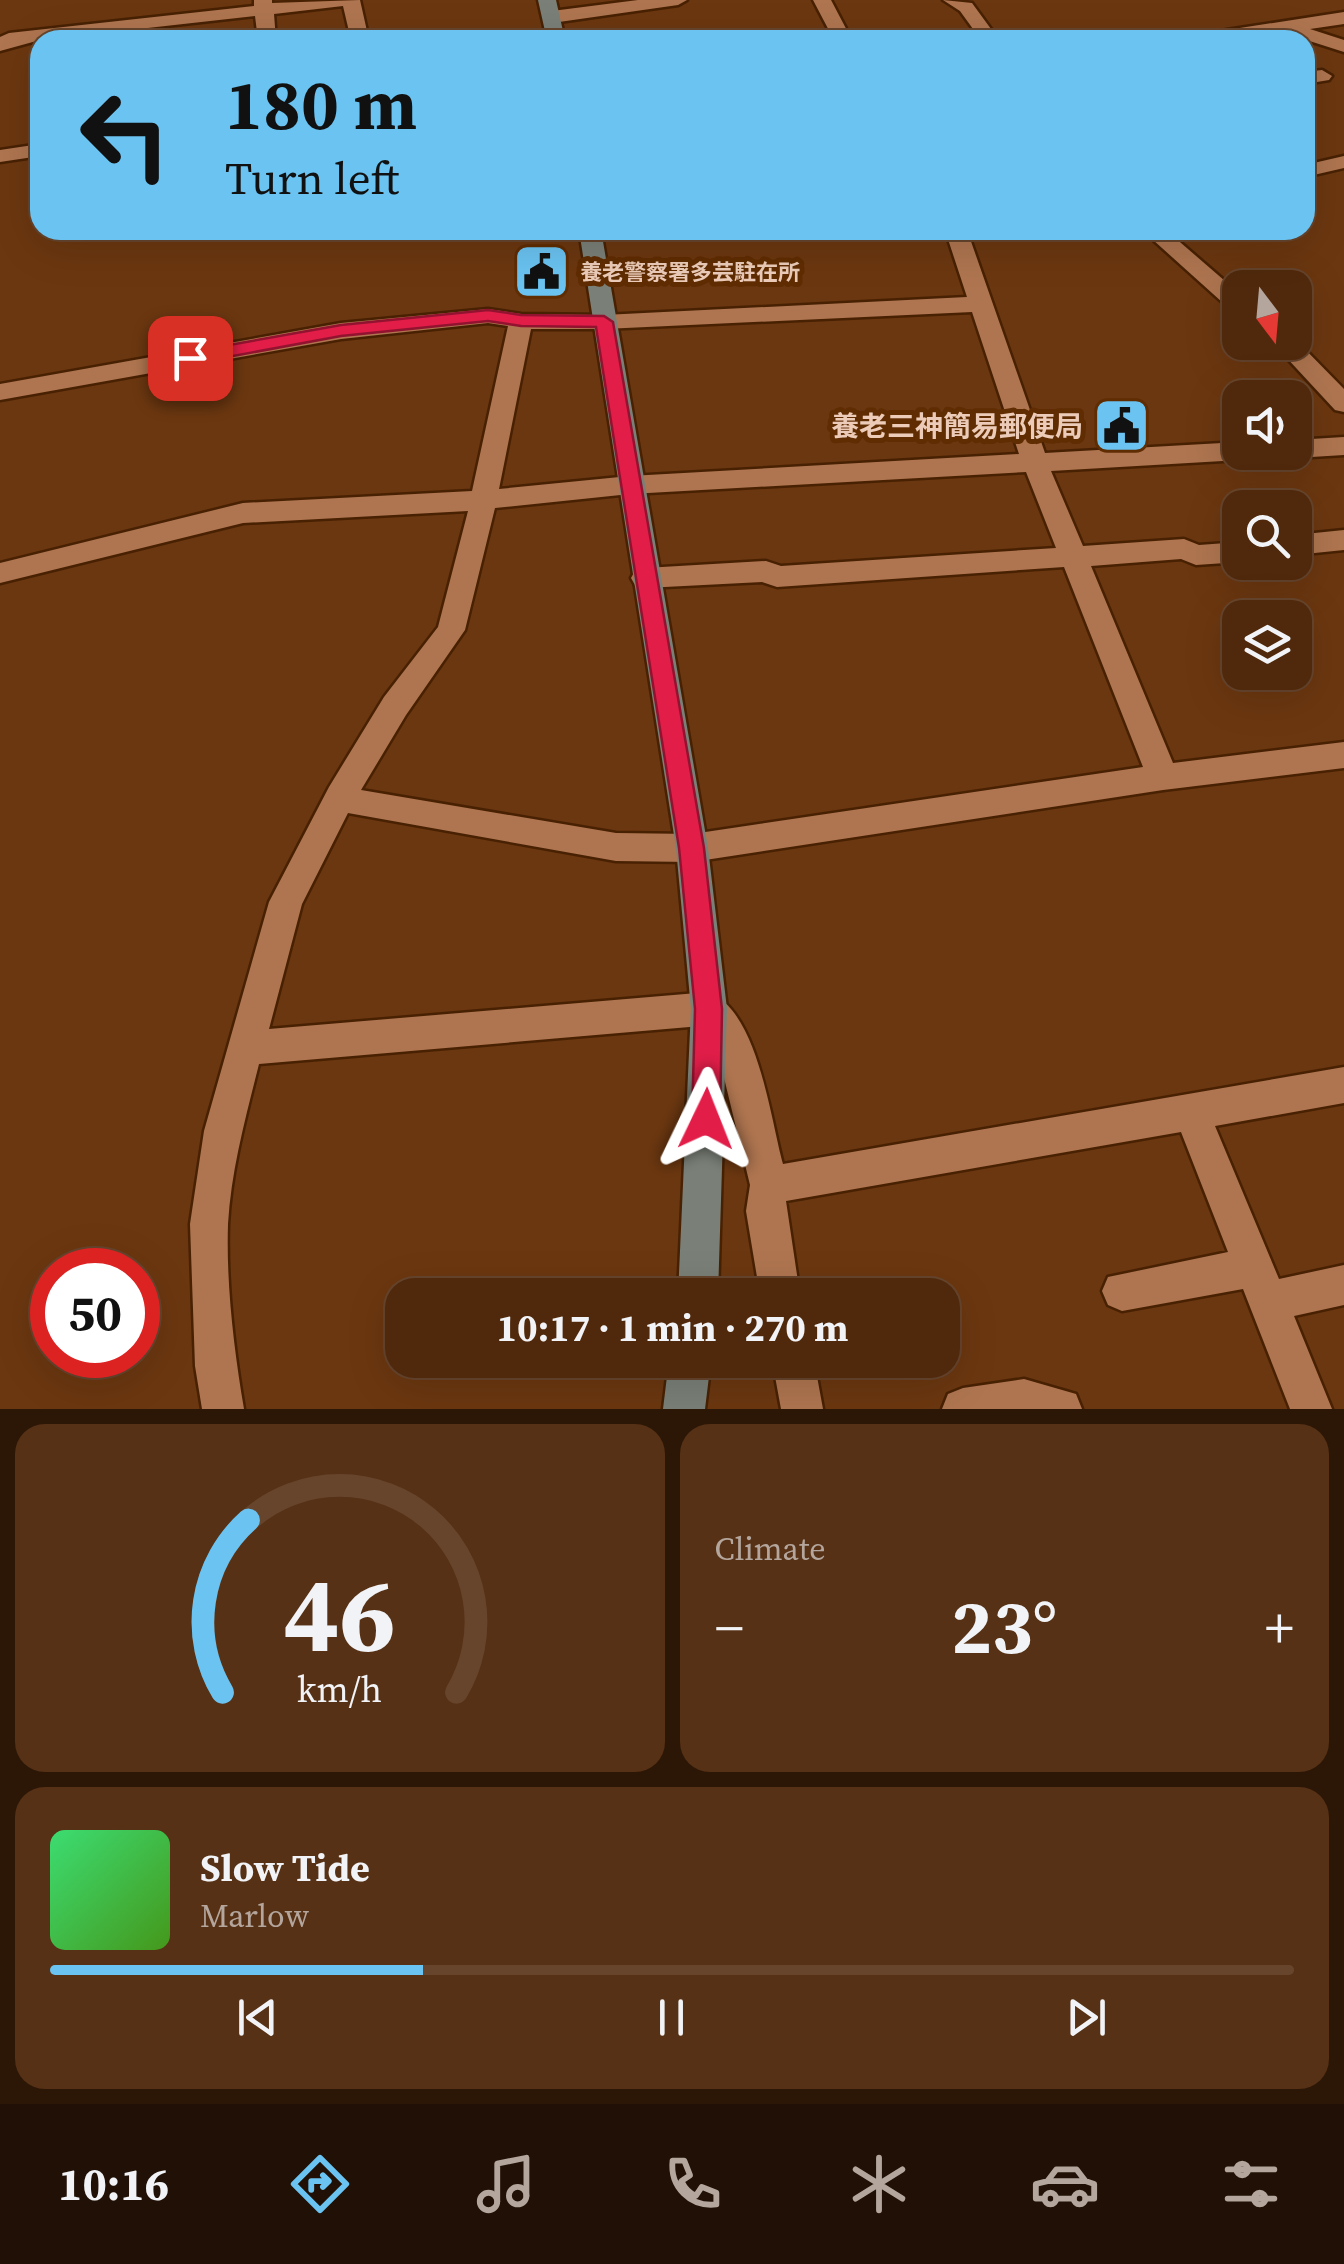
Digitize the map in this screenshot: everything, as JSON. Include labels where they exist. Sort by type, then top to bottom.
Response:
[{"type":"main road","points":[[592,240],[692,848],[709,1009],[699,1278]]},
{"type":"main road","points":[[684,1409],[688,1378]]},
{"type":"street","points":[[95,28],[264,4],[351,0],[358,30]]},
{"type":"street","points":[[549,8],[678,0]]},
{"type":"street","points":[[822,0],[838,30]]},
{"type":"street","points":[[952,0],[966,7],[983,30]]},
{"type":"street","points":[[1315,0],[1344,15]]},
{"type":"street","points":[[264,4],[266,30]]},
{"type":"street","points":[[1266,30],[1344,15]]},
{"type":"street","points":[[1315,33],[1344,30]]},
{"type":"street","points":[[0,44],[30,36]]},
{"type":"street","points":[[1315,37],[1344,46]]},
{"type":"street","points":[[0,156],[30,152]]},
{"type":"street","points":[[1336,165],[1344,186]]},
{"type":"street","points":[[959,240],[1035,462],[1163,777]]},
{"type":"street","points":[[1164,240],[1222,290]]},
{"type":"street","points":[[0,392],[341,330],[488,316],[521,321],[604,322],[979,304]]},
{"type":"street","points":[[223,1409],[216,1366],[209,1224],[223,1131],[286,902],[340,797],[395,706],[451,630],[484,499],[521,321]]},
{"type":"street","points":[[1301,360],[1344,404]]},
{"type":"street","points":[[1312,447],[1344,446]]},
{"type":"street","points":[[0,573],[242,514],[630,486],[1222,453]]},
{"type":"street","points":[[1312,543],[1344,540]]},
{"type":"street","points":[[646,578],[766,571],[777,578],[1184,549],[1196,555],[1222,553]]},
{"type":"street","points":[[340,797],[375,808],[520,828],[616,847],[692,848],[1163,777],[1344,755]]},
{"type":"street","points":[[248,1048],[709,1009],[733,1041],[769,1184],[764,1211],[777,1278]]},
{"type":"street","points":[[769,1184],[1344,1084]]},
{"type":"street","points":[[1192,1111],[1311,1409]]},
{"type":"street","points":[[1122,1291],[1263,1284],[1344,1286]]},
{"type":"street","points":[[796,1378],[802,1409]]},
{"type":"street","points":[[962,1409],[1024,1400],[1061,1409]]},
{"type":"place","name":"養老警察署多芸駐在所","points":[[541,272]]},
{"type":"place","name":"養老三神簡易郵便局","points":[[1122,426]]},
{"type":"route","points":[[190,358],[341,330],[488,316],[521,321],[604,322],[692,848],[709,1009],[706,1119]]}]
